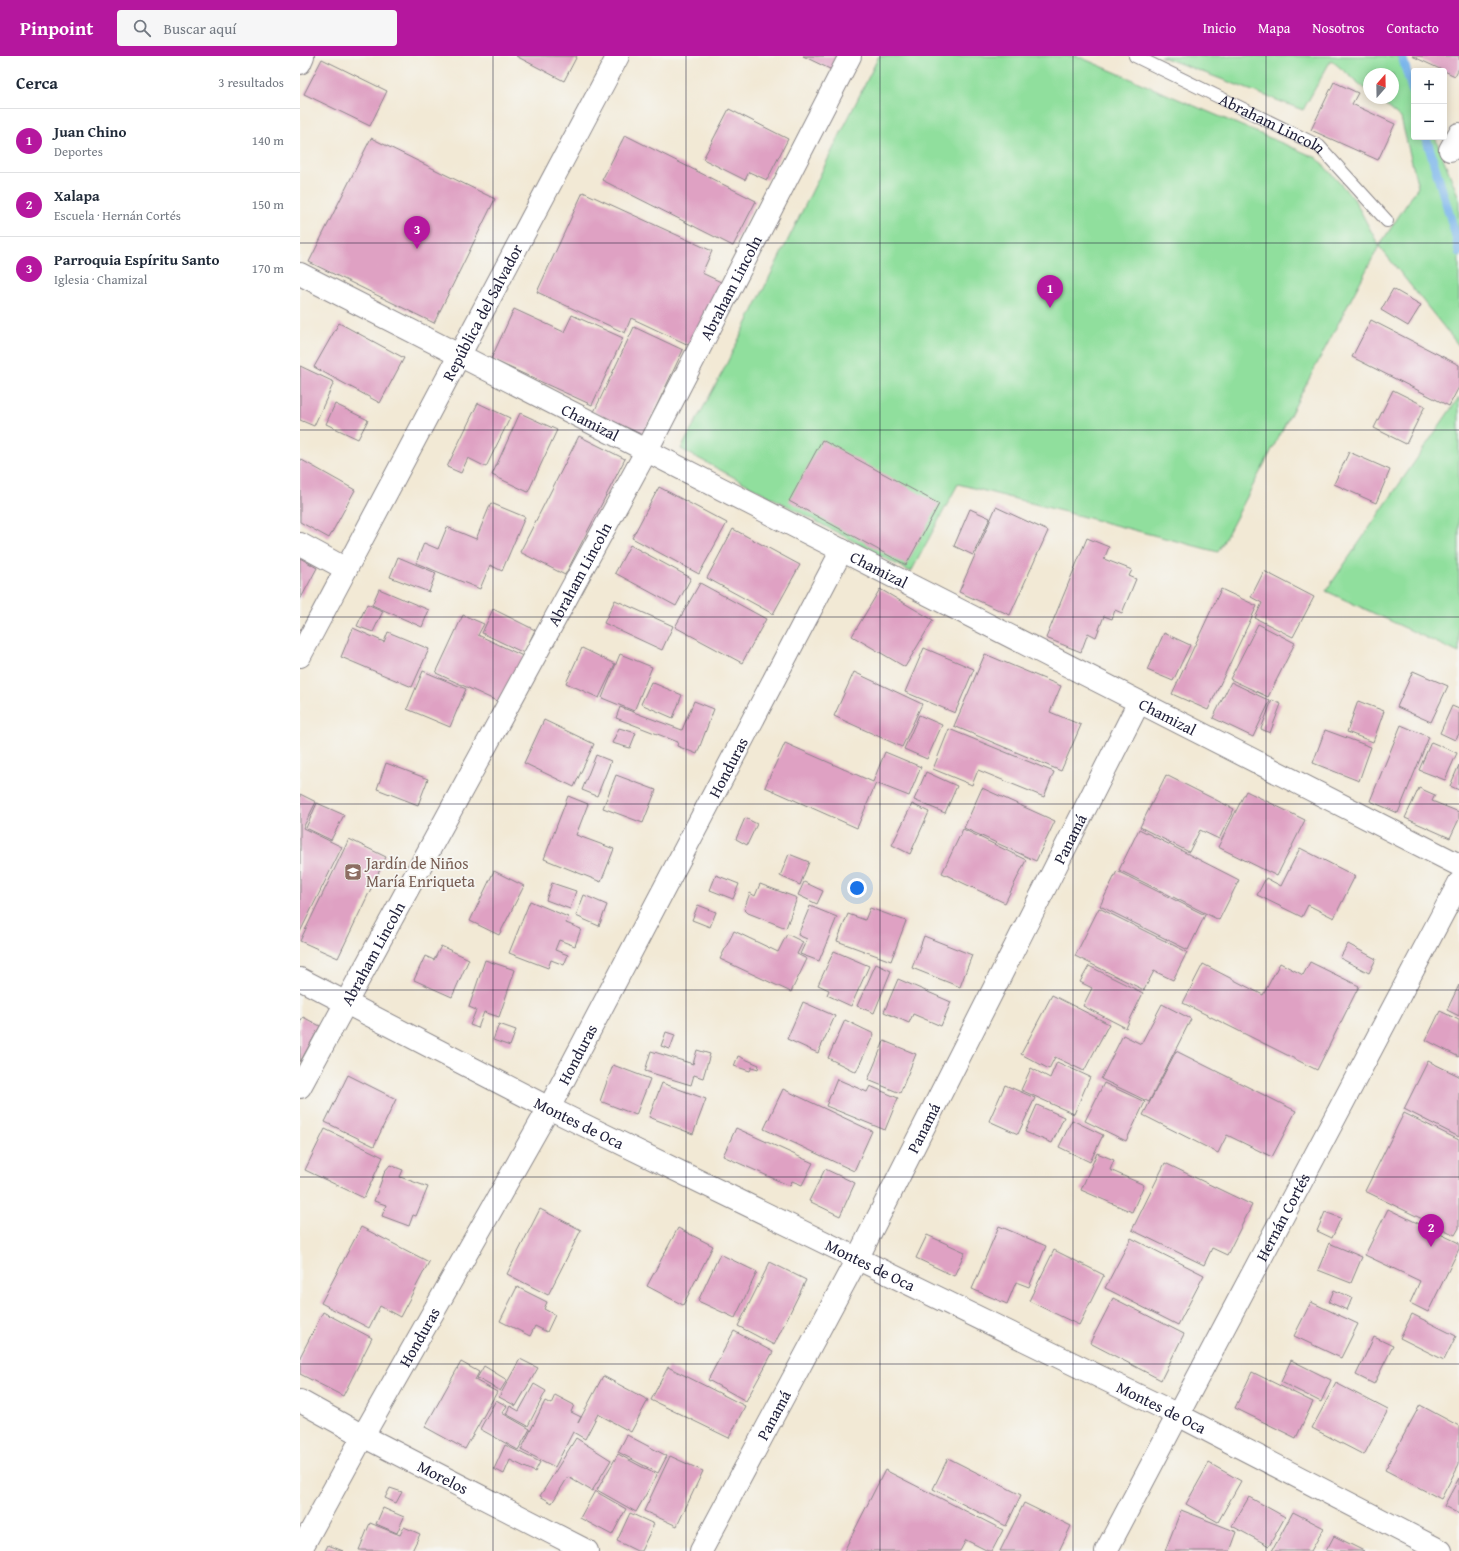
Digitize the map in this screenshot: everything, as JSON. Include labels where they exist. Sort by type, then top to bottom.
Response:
[{"type":"street","points":[[300,62],[303,56]]},
{"type":"street","name":"República del Salvador","points":[[300,656],[618,56]]},
{"type":"street","name":"Abraham Lincoln","points":[[300,1088],[647,450],[850,56]]},
{"type":"street","name":"Chamizal","points":[[300,274],[1459,865]]},
{"type":"street","points":[[300,544],[346,569]]},
{"type":"street","name":"Honduras","points":[[300,1551],[363,1436],[548,1108],[842,550]]},
{"type":"street","name":"Panamá","points":[[701,1551],[858,1257],[1139,702]]},
{"type":"street","name":"Hernán Cortés","points":[[1106,1551],[1459,884]]},
{"type":"street","name":"Montes de Oca","points":[[300,979],[548,1108],[858,1257],[1178,1415],[1441,1551]]},
{"type":"street","name":"Morelos","points":[[300,1401],[363,1436],[587,1551]]},
{"type":"lane","name":"Abraham Lincoln","points":[[1135,56],[1319,146],[1387,222]]},
{"type":"green space","points":[[879,56],[1077,56],[1317,158],[1354,199],[1379,246],[1218,552],[958,484],[911,572],[681,449],[723,371]]},
{"type":"green space","points":[[1160,56],[1397,56],[1411,85],[1411,140],[1436,140],[1459,198],[1459,346],[1379,246],[1418,187],[1401,118],[1384,104],[1399,104],[1399,68],[1363,68],[1363,87],[1331,60],[1303,110]]},
{"type":"green space","points":[[1459,397],[1459,653],[1326,591]]},
{"type":"building","points":[[516,56],[577,56],[564,81]]},
{"type":"building","points":[[803,56],[841,56],[834,71]]},
{"type":"building","points":[[1412,56],[1459,56],[1459,68],[1455,76],[1447,72],[1447,68],[1438,68]]},
{"type":"building","points":[[322,59],[387,91],[370,126],[304,94]]},
{"type":"building","points":[[1334,82],[1358,93],[1352,104],[1395,124],[1378,160],[1311,130]]},
{"type":"building","points":[[729,109],[788,139],[767,180],[749,172],[745,180],[703,159]]},
{"type":"building","points":[[625,135],[756,201],[733,246],[602,180]]},
{"type":"building","points":[[371,138],[495,199],[434,323],[309,262]]},
{"type":"building","points":[[583,192],[712,251],[702,273],[723,283],[693,347],[631,318],[625,333],[537,292]]},
{"type":"building","points":[[1393,289],[1421,305],[1408,326],[1381,310]]},
{"type":"building","points":[[514,309],[564,332],[572,315],[623,338],[592,405],[491,359]]},
{"type":"building","points":[[1371,320],[1459,365],[1459,387],[1449,406],[1352,357]]},
{"type":"building","points":[[339,323],[404,358],[380,403],[314,367]]},
{"type":"building","points":[[634,327],[683,350],[643,435],[594,412]]},
{"type":"building","points":[[300,366],[334,382],[314,426],[300,420]]},
{"type":"building","points":[[1393,390],[1425,406],[1406,444],[1374,428]]},
{"type":"building","points":[[478,403],[510,418],[486,467],[468,458],[461,473],[447,467]]},
{"type":"building","points":[[335,404],[368,420],[358,439],[326,424]]},
{"type":"building","points":[[520,413],[557,430],[528,492],[492,475]]},
{"type":"building","points":[[579,436],[625,459],[565,575],[520,552]]},
{"type":"building","points":[[822,440],[939,504],[906,565],[789,501]]},
{"type":"building","points":[[1349,452],[1390,470],[1376,503],[1334,484]]},
{"type":"building","points":[[300,459],[355,490],[329,538],[300,522]]},
{"type":"building","points":[[659,487],[727,523],[699,574],[632,538]]},
{"type":"building","points":[[491,503],[525,517],[502,571],[490,565],[480,589],[416,563],[424,543],[438,549],[447,527],[476,539]]},
{"type":"building","points":[[996,507],[1048,531],[1010,615],[959,592]]},
{"type":"building","points":[[970,509],[990,518],[973,555],[954,546]]},
{"type":"building","points":[[733,529],[800,565],[773,614],[707,578]]},
{"type":"building","points":[[1087,538],[1109,547],[1104,559],[1132,570],[1129,576],[1136,579],[1122,613],[1115,610],[1112,619],[1104,616],[1096,637],[1088,633],[1081,652],[1046,638]]},
{"type":"building","points":[[630,545],[691,578],[676,606],[615,573]]},
{"type":"building","points":[[398,557],[436,573],[429,592],[390,577]]},
{"type":"building","points":[[300,558],[317,568],[300,600]]},
{"type":"building","points":[[1264,571],[1314,597],[1293,637],[1255,618],[1262,603],[1251,597]]},
{"type":"building","points":[[700,583],[766,619],[742,663],[675,627]]},
{"type":"building","points":[[379,589],[429,610],[422,627],[372,605]]},
{"type":"building","points":[[880,589],[933,620],[905,667],[852,636]]},
{"type":"building","points":[[1221,589],[1257,606],[1208,710],[1172,694]]},
{"type":"building","points":[[615,600],[673,626],[662,650],[604,623]]},
{"type":"building","points":[[367,604],[383,611],[373,632],[357,626]]},
{"type":"building","points":[[493,609],[535,630],[524,653],[482,633]]},
{"type":"building","points":[[463,615],[484,624],[478,635],[525,657],[503,704],[436,673]]},
{"type":"building","points":[[1258,624],[1295,643],[1268,697],[1230,679]]},
{"type":"building","points":[[353,628],[384,642],[388,632],[429,649],[412,687],[341,657]]},
{"type":"building","points":[[1164,633],[1190,645],[1173,681],[1147,670]]},
{"type":"building","points":[[582,648],[615,664],[599,698],[566,683]]},
{"type":"building","points":[[924,648],[974,669],[955,713],[905,692]]},
{"type":"building","points":[[620,654],[652,667],[634,711],[602,698]]},
{"type":"building","points":[[985,654],[1061,686],[1050,712],[1081,725],[1061,771],[954,726]]},
{"type":"building","points":[[423,671],[466,689],[450,727],[407,709]]},
{"type":"building","points":[[1413,671],[1448,686],[1431,722],[1397,707]]},
{"type":"building","points":[[854,672],[922,704],[902,747],[834,716]]},
{"type":"building","points":[[651,682],[682,695],[673,718],[641,704]]},
{"type":"building","points":[[1231,682],[1270,701],[1253,737],[1213,718]]},
{"type":"building","points":[[1272,700],[1281,704],[1270,733],[1261,729]]},
{"type":"building","points":[[694,701],[714,709],[697,754],[677,746],[678,742],[616,718],[620,707],[682,730]]},
{"type":"building","points":[[1358,701],[1384,711],[1373,742],[1347,732]]},
{"type":"building","points":[[1452,706],[1459,709],[1459,734],[1455,740],[1440,733]]},
{"type":"building","points":[[919,715],[942,725],[927,759],[904,749]]},
{"type":"building","points":[[544,720],[594,744],[574,787],[524,763]]},
{"type":"building","points":[[1401,725],[1429,737],[1398,813],[1370,801]]},
{"type":"building","points":[[619,728],[636,733],[630,748],[612,743]]},
{"type":"building","points":[[949,729],[1054,772],[1044,797],[978,770],[972,785],[933,769]]},
{"type":"building","points":[[1325,730],[1371,747],[1359,781],[1313,763]]},
{"type":"building","points":[[1431,742],[1457,753],[1445,780],[1419,770]]},
{"type":"building","points":[[785,743],[873,782],[885,752],[921,767],[909,796],[876,783],[857,828],[765,787]]},
{"type":"building","points":[[596,755],[611,761],[597,796],[582,790]]},
{"type":"building","points":[[386,763],[428,779],[418,805],[377,789]]},
{"type":"building","points":[[1459,765],[1459,790],[1450,786]]},
{"type":"building","points":[[926,772],[957,786],[945,813],[914,800]]},
{"type":"building","points":[[616,775],[656,790],[643,823],[603,808]]},
{"type":"building","points":[[1166,775],[1234,809],[1219,839],[1200,830],[1189,852],[1140,827]]},
{"type":"building","points":[[982,788],[1055,821],[1036,861],[964,828]]},
{"type":"building","points":[[1419,788],[1435,795],[1432,801],[1459,812],[1459,819],[1450,838],[1405,818]]},
{"type":"building","points":[[1246,791],[1305,820],[1277,876],[1218,847]]},
{"type":"building","points":[[300,794],[316,802],[303,828],[342,847],[300,932]]},
{"type":"building","points":[[568,796],[588,804],[576,835],[614,849],[601,882],[544,859]]},
{"type":"building","points":[[317,803],[344,815],[331,840],[306,828]]},
{"type":"building","points":[[912,804],[929,812],[910,854],[892,845]]},
{"type":"building","points":[[745,818],[757,824],[747,845],[736,839]]},
{"type":"building","points":[[963,829],[1026,860],[1005,903],[942,873]]},
{"type":"building","points":[[1139,829],[1239,880],[1219,920],[1119,870]]},
{"type":"building","points":[[349,839],[386,857],[338,958],[300,941]]},
{"type":"building","points":[[1300,848],[1355,876],[1334,918],[1308,905],[1302,917],[1257,895],[1266,878],[1281,886]]},
{"type":"building","points":[[789,854],[809,862],[800,885],[780,876]]},
{"type":"building","points":[[494,871],[524,886],[499,935],[470,921]]},
{"type":"building","points":[[1117,871],[1205,915],[1188,950],[1100,906]]},
{"type":"building","points":[[716,875],[739,884],[733,899],[710,890]]},
{"type":"building","points":[[804,882],[823,891],[817,904],[798,895]]},
{"type":"building","points":[[552,883],[576,891],[570,909],[546,900]]},
{"type":"building","points":[[760,884],[797,898],[786,928],[748,913],[744,909],[750,893],[755,896]]},
{"type":"building","points":[[584,895],[607,905],[599,926],[576,916]]},
{"type":"building","points":[[530,901],[568,917],[566,923],[581,929],[575,946],[559,940],[555,950],[568,955],[564,965],[551,960],[548,968],[509,953]]},
{"type":"building","points":[[698,905],[716,912],[710,927],[692,920]]},
{"type":"building","points":[[810,906],[837,917],[819,961],[800,954],[807,939],[798,935]]},
{"type":"building","points":[[870,908],[906,921],[891,961],[837,941],[848,914],[865,920]]},
{"type":"building","points":[[1099,908],[1187,952],[1173,980],[1154,971],[1144,990],[1075,956]]},
{"type":"building","points":[[734,931],[778,952],[787,934],[803,942],[797,954],[807,959],[791,992],[720,959]]},
{"type":"building","points":[[924,936],[972,955],[960,987],[912,968]]},
{"type":"building","points":[[1348,944],[1376,959],[1369,973],[1340,958]]},
{"type":"building","points":[[441,946],[469,959],[452,997],[414,980],[425,956],[434,960]]},
{"type":"building","points":[[834,951],[869,966],[851,1006],[827,995],[829,990],[818,985]]},
{"type":"building","points":[[485,960],[515,970],[499,1017],[484,1012],[478,1028],[470,1025],[476,1010],[469,1007]]},
{"type":"building","points":[[1310,962],[1359,986],[1317,1070],[1183,1003],[1203,964],[1263,995],[1280,963],[1303,975]]},
{"type":"building","points":[[876,964],[891,971],[874,1013],[857,1006]]},
{"type":"building","points":[[1089,966],[1143,993],[1126,1028],[1083,1006],[1092,988],[1080,982]]},
{"type":"building","points":[[898,979],[951,1002],[941,1026],[913,1014],[909,1023],[884,1012]]},
{"type":"building","points":[[1459,985],[1459,1016],[1447,1010]]},
{"type":"building","points":[[1052,995],[1109,1024],[1084,1071],[1055,1057],[1049,1069],[1021,1054]]},
{"type":"building","points":[[803,1002],[835,1016],[818,1053],[787,1039]]},
{"type":"building","points":[[1162,1004],[1191,1019],[1149,1102],[1101,1079],[1123,1035],[1141,1044]]},
{"type":"building","points":[[1440,1011],[1459,1020],[1459,1057],[1426,1040]]},
{"type":"building","points":[[303,1017],[320,1026],[300,1062],[300,1022]]},
{"type":"building","points":[[845,1020],[874,1034],[856,1072],[828,1058]]},
{"type":"building","points":[[499,1024],[516,1030],[510,1046],[493,1040]]},
{"type":"building","points":[[666,1032],[675,1035],[670,1049],[661,1046]]},
{"type":"building","points":[[884,1041],[916,1054],[900,1093],[868,1080]]},
{"type":"building","points":[[697,1050],[710,1054],[703,1078],[694,1075],[691,1085],[645,1071],[651,1051],[693,1064]]},
{"type":"building","points":[[1176,1051],[1296,1111],[1272,1157],[1227,1135],[1218,1153],[1143,1115]]},
{"type":"building","points":[[738,1056],[759,1065],[758,1069],[752,1067],[750,1071],[734,1066]]},
{"type":"building","points":[[1428,1061],[1459,1076],[1459,1137],[1404,1109]]},
{"type":"building","points":[[1057,1062],[1090,1077],[1074,1114],[1021,1090],[1031,1068],[1050,1078]]},
{"type":"building","points":[[613,1065],[650,1079],[636,1115],[600,1101]]},
{"type":"building","points":[[348,1075],[396,1099],[374,1146],[325,1122]]},
{"type":"building","points":[[837,1079],[867,1092],[870,1086],[898,1098],[885,1130],[826,1106]]},
{"type":"building","points":[[662,1083],[706,1099],[693,1134],[649,1117]]},
{"type":"building","points":[[1104,1083],[1145,1102],[1126,1141],[1085,1121]]},
{"type":"building","points":[[1005,1085],[1035,1098],[1018,1134],[989,1121]]},
{"type":"building","points":[[783,1089],[872,1131],[854,1171],[764,1129]]},
{"type":"building","points":[[1037,1105],[1064,1117],[1052,1143],[1025,1132]]},
{"type":"building","points":[[1404,1113],[1459,1140],[1459,1228],[1455,1235],[1365,1191]]},
{"type":"building","points":[[1072,1120],[1103,1135],[1090,1162],[1059,1147]]},
{"type":"building","points":[[736,1128],[813,1163],[802,1185],[792,1181],[790,1186],[723,1156]]},
{"type":"building","points":[[325,1129],[383,1157],[364,1198],[305,1170]]},
{"type":"building","points":[[1097,1153],[1114,1160],[1110,1170],[1144,1185],[1132,1212],[1081,1190]]},
{"type":"building","points":[[1165,1163],[1252,1205],[1227,1255],[1212,1248],[1204,1265],[1132,1230]]},
{"type":"building","points":[[390,1165],[403,1170],[400,1177],[428,1187],[416,1216],[413,1215],[409,1226],[382,1216],[386,1205],[374,1201],[385,1171]]},
{"type":"building","points":[[825,1169],[855,1183],[840,1216],[809,1201]]},
{"type":"building","points":[[540,1209],[581,1230],[548,1295],[507,1274]]},
{"type":"building","points":[[1388,1209],[1459,1243],[1459,1249],[1428,1312],[1410,1303],[1420,1281],[1365,1255]]},
{"type":"building","points":[[1325,1212],[1341,1218],[1332,1238],[1317,1231]]},
{"type":"building","points":[[999,1226],[1046,1246],[1029,1287],[1016,1282],[1007,1304],[972,1289]]},
{"type":"building","points":[[361,1227],[429,1262],[400,1317],[380,1306],[369,1328],[321,1303]]},
{"type":"building","points":[[678,1228],[713,1246],[683,1305],[647,1286]]},
{"type":"building","points":[[927,1235],[965,1252],[954,1276],[916,1258]]},
{"type":"building","points":[[1131,1238],[1204,1275],[1178,1325],[1105,1288]]},
{"type":"building","points":[[1329,1243],[1362,1257],[1351,1283],[1318,1270]]},
{"type":"building","points":[[1054,1250],[1104,1275],[1079,1325],[1029,1301]]},
{"type":"building","points":[[720,1254],[757,1272],[735,1318],[698,1301]]},
{"type":"building","points":[[770,1262],[806,1280],[774,1345],[738,1326]]},
{"type":"building","points":[[517,1287],[547,1302],[544,1309],[555,1315],[547,1332],[535,1326],[530,1336],[500,1321]]},
{"type":"building","points":[[1334,1290],[1352,1298],[1347,1310],[1329,1302]]},
{"type":"building","points":[[1113,1298],[1184,1334],[1161,1380],[1090,1343]]},
{"type":"building","points":[[1311,1302],[1358,1324],[1341,1358],[1294,1336]]},
{"type":"building","points":[[323,1312],[372,1338],[343,1396],[300,1374],[300,1357]]},
{"type":"building","points":[[1412,1314],[1456,1336],[1444,1360],[1400,1338]]},
{"type":"building","points":[[734,1331],[773,1352],[746,1401],[708,1380]]},
{"type":"building","points":[[1374,1337],[1393,1346],[1374,1384],[1356,1375]]},
{"type":"building","points":[[520,1359],[538,1368],[516,1406],[499,1397]]},
{"type":"building","points":[[1291,1360],[1331,1380],[1321,1402],[1281,1382]]},
{"type":"building","points":[[461,1362],[479,1372],[475,1380],[497,1392],[465,1449],[425,1427]]},
{"type":"building","points":[[484,1366],[507,1380],[500,1391],[477,1378]]},
{"type":"building","points":[[668,1367],[745,1406],[729,1438],[651,1400]]},
{"type":"building","points":[[1252,1372],[1313,1402],[1296,1438],[1235,1408]]},
{"type":"building","points":[[603,1376],[648,1400],[631,1432],[598,1414],[585,1439],[573,1432],[555,1467],[521,1450],[545,1401],[551,1404],[555,1395],[574,1405],[571,1412],[581,1417],[578,1423]]},
{"type":"building","points":[[1336,1383],[1388,1410],[1364,1455],[1312,1428]]},
{"type":"building","points":[[534,1384],[546,1391],[528,1426],[506,1414],[510,1406],[519,1411]]},
{"type":"building","points":[[496,1400],[507,1406],[502,1413],[530,1429],[518,1450],[480,1429]]},
{"type":"building","points":[[1420,1405],[1459,1426],[1459,1464],[1441,1499],[1385,1470]]},
{"type":"building","points":[[627,1435],[667,1456],[658,1473],[618,1452]]},
{"type":"building","points":[[576,1438],[611,1460],[592,1491],[568,1477],[552,1503],[540,1496]]},
{"type":"building","points":[[505,1445],[540,1462],[535,1472],[510,1460],[504,1474],[494,1469]]},
{"type":"building","points":[[618,1454],[657,1475],[636,1512],[597,1490]]},
{"type":"building","points":[[670,1456],[703,1471],[677,1526],[644,1511]]},
{"type":"building","points":[[948,1458],[1021,1495],[1006,1526],[933,1489]]},
{"type":"building","points":[[1209,1463],[1241,1481],[1218,1522],[1186,1504]]},
{"type":"building","points":[[885,1470],[1003,1530],[992,1551],[988,1551],[966,1540],[960,1551],[844,1551]]},
{"type":"building","points":[[1459,1478],[1459,1514],[1444,1506]]},
{"type":"building","points":[[390,1488],[402,1492],[396,1503],[385,1498]]},
{"type":"building","points":[[595,1491],[626,1509],[612,1535],[580,1518]]},
{"type":"building","points":[[1249,1497],[1285,1517],[1269,1546],[1232,1526]]},
{"type":"building","points":[[1024,1503],[1071,1526],[1059,1551],[1000,1551]]},
{"type":"building","points":[[383,1508],[404,1517],[397,1533],[376,1524]]},
{"type":"building","points":[[1181,1510],[1237,1532],[1230,1551],[1165,1551]]},
{"type":"building","points":[[1293,1512],[1324,1528],[1311,1551],[1272,1551]]},
{"type":"building","points":[[630,1513],[654,1524],[641,1551],[637,1551],[617,1541]]},
{"type":"building","points":[[370,1523],[400,1535],[404,1527],[420,1534],[412,1551],[359,1550]]},
{"type":"building","points":[[1334,1536],[1364,1551],[1326,1551]]},
{"type":"building","points":[[328,1545],[343,1551],[325,1551]]},
{"type":"waterway","points":[[1402,56],[1411,86]]},
{"type":"waterway","points":[[1427,140],[1455,233],[1459,252]]},
{"type":"place","name":"Parroquia Espíritu Santo","points":[[417,249]]},
{"type":"place","name":"Juan Chino","points":[[1050,308]]},
{"type":"place","name":"Jardín de Niños María Enriqueta","points":[[353,872]]},
{"type":"place","name":"Xalapa","points":[[1431,1247]]}]
